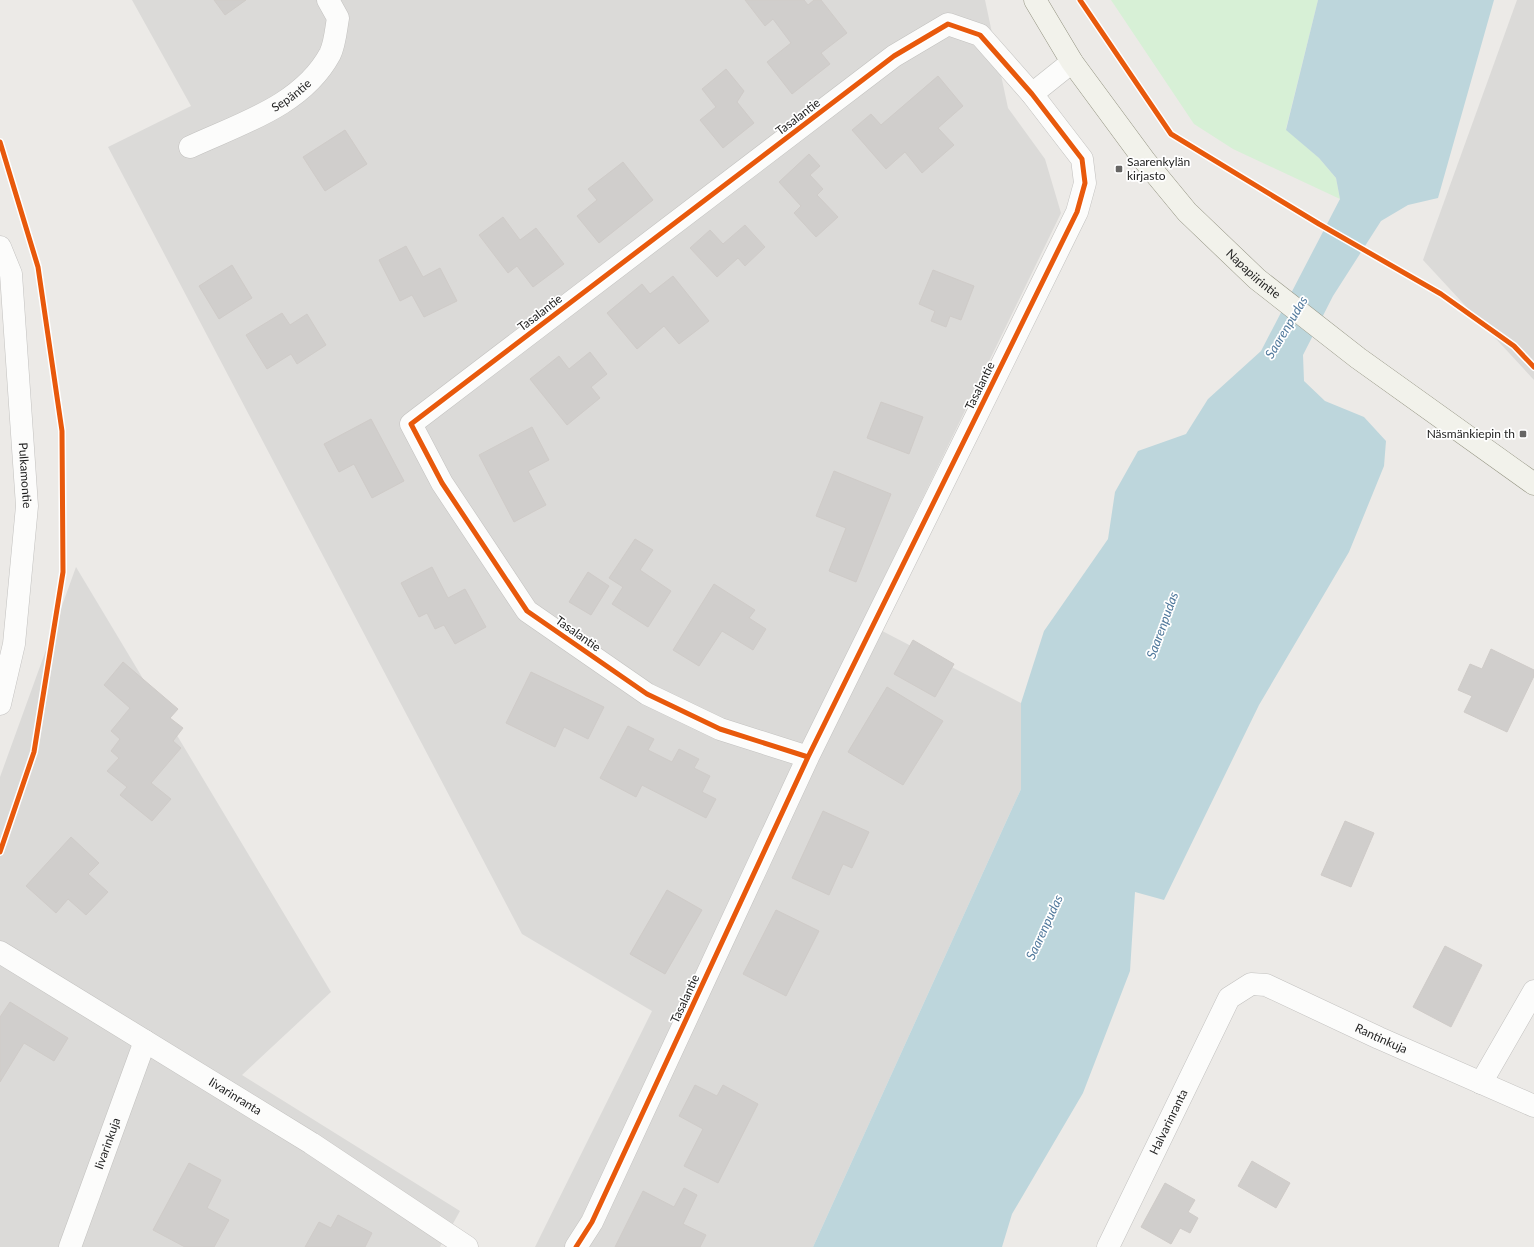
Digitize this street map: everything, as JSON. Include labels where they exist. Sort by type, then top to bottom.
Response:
[{"type":"main road","name":"Napapiirintie","points":[[1035,0],[1072,62],[1145,161],[1187,212],[1257,279],[1358,358],[1533,480]]},
{"type":"street","name":"Sepäntie","points":[[190,147],[275,108],[307,85],[331,53],[338,18],[328,0]]},
{"type":"street","name":"Tasalantie","points":[[576,1247],[592,1222],[808,757],[1078,212],[1085,183],[1082,159],[1032,94],[980,35],[948,24],[894,56],[411,424],[442,483],[527,611],[647,694],[720,729],[808,757]]},
{"type":"street","points":[[1032,94],[1072,62]]},
{"type":"street","name":"Pulkamontie","points":[[0,247],[11,274],[27,506],[14,644],[0,704]]},
{"type":"street","name":"Iivarinranta","points":[[0,952],[310,1143],[467,1247]]},
{"type":"street","name":"Rantinkuja","points":[[1229,998],[1251,984],[1266,985],[1378,1038],[1534,1106]]},
{"type":"street","points":[[1481,1083],[1534,991]]},
{"type":"street","name":"Halvarinranta","points":[[1108,1247],[1229,998]]},
{"type":"street","name":"Iivarinkuja","points":[[70,1247],[145,1041]]},
{"type":"shaded area","points":[[132,0],[985,0],[1008,108],[1045,159],[1061,213],[863,621],[1021,703],[1021,789],[813,1247],[535,1247],[652,1011],[522,934],[108,147],[191,106]]},
{"type":"shaded area","points":[[1517,0],[1534,0],[1534,380],[1423,260]]},
{"type":"shaded area","points":[[76,567],[331,992],[242,1075],[460,1211],[440,1247],[0,1247],[0,777]]},
{"type":"green space","points":[[1111,0],[1318,0],[1286,129],[1319,158],[1336,178],[1340,199],[1233,149],[1194,124]]},
{"type":"water","name":"Saarenpudas","points":[[1318,0],[1494,0],[1438,198],[1408,205],[1381,221],[1333,296],[1303,355],[1304,381],[1325,401],[1364,417],[1386,441],[1384,466],[1349,552],[1259,705],[1164,900],[1135,892],[1130,971],[1083,1093],[1012,1214],[1002,1247],[813,1247],[1021,789],[1021,703],[1044,631],[1108,539],[1115,492],[1138,451],[1186,434],[1208,399],[1261,351],[1340,199],[1336,178],[1319,158],[1286,130]]},
{"type":"building","points":[[214,0],[246,0],[225,15]]},
{"type":"building","points":[[745,0],[804,0],[808,5],[814,0],[821,0],[847,33],[821,53],[830,64],[792,94],[767,62],[791,43],[773,19],[765,26]]},
{"type":"building","points":[[726,69],[744,91],[737,102],[754,123],[723,148],[700,120],[716,107],[702,89]]},
{"type":"building","points":[[938,76],[963,106],[938,128],[954,145],[922,173],[905,152],[886,169],[852,130],[871,114],[881,125]]},
{"type":"building","points":[[345,130],[367,164],[325,191],[303,157]]},
{"type":"building","points":[[809,154],[820,166],[810,175],[823,189],[817,195],[838,217],[816,237],[794,213],[801,206],[779,182]]},
{"type":"building","points":[[623,162],[653,200],[599,243],[577,216],[597,200],[588,189]]},
{"type":"building","points":[[503,217],[520,240],[536,228],[564,264],[533,287],[517,266],[508,273],[479,235]]},
{"type":"building","points":[[745,225],[765,247],[745,266],[738,258],[717,277],[690,248],[710,230],[723,244]]},
{"type":"building","points":[[406,246],[423,277],[440,268],[457,301],[424,317],[412,295],[400,301],[379,260]]},
{"type":"building","points":[[232,265],[252,298],[219,319],[199,286]]},
{"type":"building","points":[[933,270],[974,286],[961,320],[950,316],[946,327],[931,321],[935,311],[919,304]]},
{"type":"building","points":[[673,276],[709,321],[679,344],[664,326],[637,349],[607,313],[642,284],[650,294]]},
{"type":"building","points":[[282,313],[290,325],[307,314],[326,345],[297,364],[291,354],[267,369],[246,335]]},
{"type":"building","points":[[590,352],[607,374],[591,387],[600,398],[567,425],[530,379],[559,356],[569,369]]},
{"type":"building","points":[[881,402],[923,417],[909,454],[867,438]]},
{"type":"building","points":[[371,419],[404,481],[372,498],[354,464],[339,472],[324,444]]},
{"type":"building","points":[[532,427],[549,460],[528,471],[546,505],[514,522],[479,455]]},
{"type":"building","points":[[834,471],[891,494],[856,582],[829,571],[846,528],[816,516]]},
{"type":"building","points":[[635,539],[653,550],[640,570],[671,591],[648,627],[612,604],[623,587],[609,578]]},
{"type":"building","points":[[432,567],[448,598],[465,589],[486,627],[455,644],[444,625],[435,629],[427,613],[419,617],[401,583]]},
{"type":"building","points":[[588,572],[609,586],[591,615],[569,602]]},
{"type":"building","points":[[714,584],[755,610],[749,618],[766,629],[753,650],[722,631],[699,666],[673,650]]},
{"type":"building","points":[[913,640],[954,664],[935,697],[894,674]]},
{"type":"building","points":[[1491,649],[1534,670],[1534,676],[1507,732],[1464,712],[1472,696],[1458,690],[1470,664],[1482,669]]},
{"type":"building","points":[[123,662],[178,709],[170,718],[183,728],[173,741],[181,748],[151,783],[171,799],[152,821],[120,795],[127,787],[107,771],[119,758],[111,751],[120,739],[111,731],[130,708],[104,685]]},
{"type":"building","points":[[531,672],[604,707],[588,739],[564,727],[555,747],[506,723]]},
{"type":"building","points":[[887,687],[943,721],[903,785],[848,752]]},
{"type":"building","points":[[628,726],[654,739],[648,750],[672,762],[679,749],[699,759],[694,768],[710,776],[702,792],[716,799],[706,818],[642,785],[636,797],[600,778]]},
{"type":"building","points":[[823,811],[869,832],[852,868],[843,864],[829,895],[792,878]]},
{"type":"building","points":[[1345,821],[1374,833],[1351,887],[1321,875]]},
{"type":"building","points":[[71,837],[99,863],[88,874],[108,892],[86,915],[68,899],[56,913],[26,886]]},
{"type":"building","points":[[667,890],[702,910],[665,974],[630,954]]},
{"type":"building","points":[[776,910],[819,931],[786,996],[743,974]]},
{"type":"building","points":[[1445,946],[1482,965],[1451,1027],[1413,1007]]},
{"type":"building","points":[[10,1002],[68,1038],[54,1061],[24,1043],[0,1082],[0,1017]]},
{"type":"building","points":[[695,1085],[717,1096],[723,1085],[758,1104],[718,1183],[684,1166],[703,1129],[679,1116]]},
{"type":"building","points":[[1252,1161],[1290,1183],[1276,1208],[1238,1186]]},
{"type":"building","points":[[189,1163],[221,1180],[207,1208],[229,1220],[214,1247],[185,1247],[153,1230]]},
{"type":"building","points":[[1165,1183],[1195,1200],[1188,1212],[1198,1218],[1190,1233],[1180,1228],[1171,1244],[1141,1227]]},
{"type":"building","points":[[684,1188],[697,1195],[683,1224],[706,1235],[700,1247],[615,1247],[643,1191],[674,1207]]},
{"type":"building","points":[[338,1215],[372,1233],[365,1247],[305,1247],[319,1222],[331,1228]]},
{"type":"cycle path","points":[[1080,0],[1171,134],[1319,224],[1441,294],[1514,346],[1534,367]]},
{"type":"cycle path","points":[[576,1247],[592,1222],[808,757],[1077,212],[1085,183],[1082,159],[1032,94],[980,35],[948,24],[894,56],[411,424],[442,483],[527,611],[647,694],[720,729],[808,757]]},
{"type":"cycle path","points":[[0,142],[38,267],[62,431],[63,572],[34,752],[0,852]]},
{"type":"place","name":"Saarenkylän kirjasto","points":[[1119,169]]},
{"type":"place","name":"Näsmänkiepin th","points":[[1523,434]]}]
